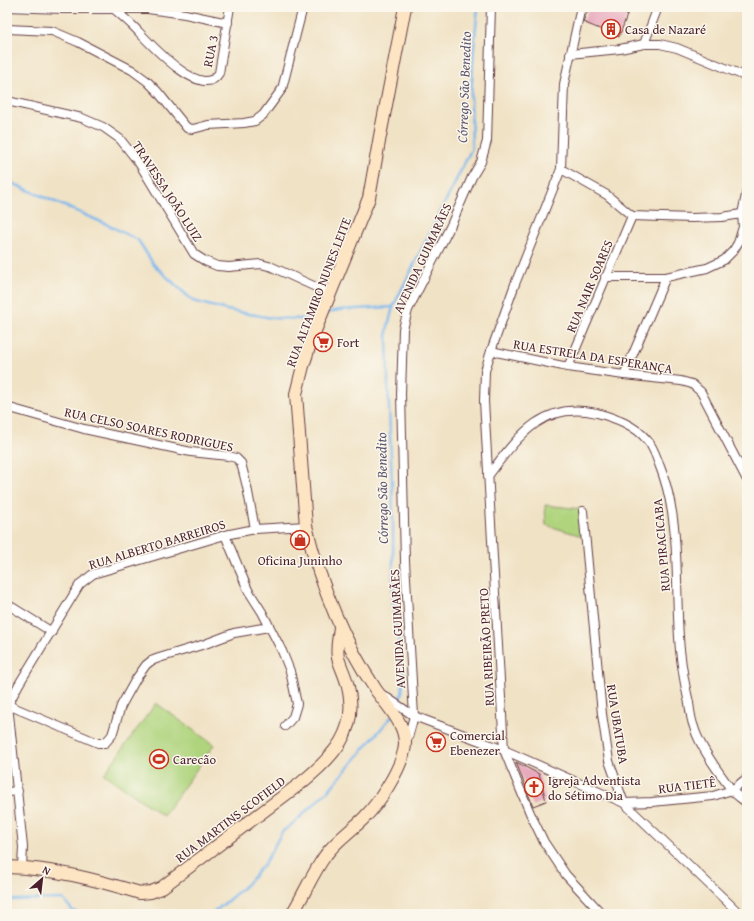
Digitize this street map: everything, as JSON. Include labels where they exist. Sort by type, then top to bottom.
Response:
[{"type":"main road","name":"RUA ALTAMIRO NUNES LEITE","points":[[292,914],[325,855],[375,806],[397,770],[405,750],[402,729],[375,688],[340,627],[311,544],[306,526],[296,394],[303,366],[320,319],[369,198],[405,7]]},
{"type":"main road","name":"RUA MARTINS SCOFIELD","points":[[7,867],[22,867],[74,875],[140,893],[151,892],[161,888],[320,768],[332,755],[349,725],[351,702],[348,685],[338,654],[340,627]]},
{"type":"street","points":[[7,7],[63,9],[148,8],[228,23]]},
{"type":"street","name":"RUA 3","points":[[114,9],[173,65],[196,79],[211,81],[219,73],[230,7]]},
{"type":"street","points":[[7,29],[52,31],[78,42],[132,70],[147,81],[190,129],[208,125],[244,123],[255,121],[259,118],[271,105],[282,89],[303,7]]},
{"type":"street","name":"AVENIDA GUIMARÃES","points":[[412,714],[405,561],[401,394],[403,329],[408,310],[472,177],[481,162],[487,141],[491,7]]},
{"type":"street","name":"RUA RIBEIRÃO PRETO","points":[[581,7],[564,84],[560,169],[515,284],[485,371],[485,433],[504,750],[530,813],[544,842],[566,875],[602,914]]},
{"type":"street","points":[[644,44],[658,7]]},
{"type":"street","points":[[570,54],[620,49],[644,44],[660,44],[678,48],[747,77]]},
{"type":"street","name":"TRAVESSA JOÃO LUIZ","points":[[7,101],[82,118],[103,127],[120,139],[139,163],[194,254],[205,261],[217,266],[229,267],[261,264],[272,267],[328,300]]},
{"type":"street","points":[[560,169],[607,195],[632,216],[692,218],[722,217],[742,214]]},
{"type":"street","points":[[605,277],[666,277],[707,268],[724,260],[733,252],[743,227],[742,214],[747,190]]},
{"type":"street","name":"RUA NAIR SOARES","points":[[568,367],[632,216]]},
{"type":"street","points":[[624,375],[666,277]]},
{"type":"street","name":"RUA ESTRELA DA ESPERANÇA","points":[[491,351],[568,367],[681,381],[692,384],[701,392],[747,480]]},
{"type":"street","name":"RUA CELSO SOARES RODRIGUES","points":[[10,408],[84,429],[191,452],[236,458],[241,463],[255,529]]},
{"type":"street","name":"RUA PIRACICABA","points":[[488,476],[523,432],[533,424],[558,413],[580,411],[605,415],[632,427],[649,441],[666,479],[671,504],[677,567],[680,649],[683,675],[694,728],[703,747],[732,790],[747,803]]},
{"type":"street","name":"RUA UBATUBA","points":[[583,511],[602,714],[610,761],[624,803],[740,914]]},
{"type":"street","name":"RUA ALBERTO BARREIROS","points":[[8,705],[19,684],[80,584],[87,577],[224,535],[255,529],[306,526]]},
{"type":"street","points":[[224,535],[248,590],[262,612],[282,650],[290,671],[297,704],[293,717],[285,726]]},
{"type":"street","points":[[7,604],[52,632]]},
{"type":"street","points":[[22,867],[23,847],[8,705],[98,742],[105,743],[112,735],[121,706],[136,679],[146,665],[151,661],[234,633],[269,626]]},
{"type":"street","name":"RUA TIETÊ","points":[[375,688],[412,714],[504,750],[624,803],[699,798],[732,790],[747,778]]},
{"type":"street","points":[[405,750],[412,714]]},
{"type":"street","points":[[7,792],[18,791]]},
{"type":"green space","points":[[545,505],[581,509],[585,537],[546,525]]},
{"type":"green space","name":"Carecão","points":[[156,703],[214,745],[163,816],[104,774]]},
{"type":"building","name":"Casa de Nazaré","points":[[589,7],[630,7],[619,37],[583,22]]},
{"type":"building","name":"Igreja Adventista do Sétimo Dia","points":[[516,762],[539,774],[546,801],[533,806]]},
{"type":"waterway","name":"Córrego São Benedito","points":[[399,703],[402,693],[404,674],[393,607],[393,511],[387,330],[393,307],[472,148],[471,97],[478,7]]},
{"type":"waterway","points":[[7,181],[106,224],[138,240],[154,265],[193,301],[227,310],[272,318],[302,319],[317,315]]},
{"type":"waterway","points":[[326,313],[339,310],[393,307]]},
{"type":"waterway","name":"Córrego São Benedito","points":[[212,914],[246,885],[265,863],[282,832],[328,791],[392,716]]},
{"type":"waterway","name":"Córrego São Benedito","points":[[7,903],[12,900],[63,899],[73,911],[80,914]]},
{"type":"place","name":"Casa de Nazaré","points":[[611,29]]},
{"type":"place","name":"Fort","points":[[323,342]]},
{"type":"place","name":"Oficina Juninho","points":[[300,540]]},
{"type":"place","name":"Comercial Ebenezer","points":[[436,742]]},
{"type":"place","name":"Carecão","points":[[159,759]]},
{"type":"place","name":"Igreja Adventista do Sétimo Dia","points":[[534,787]]}]
